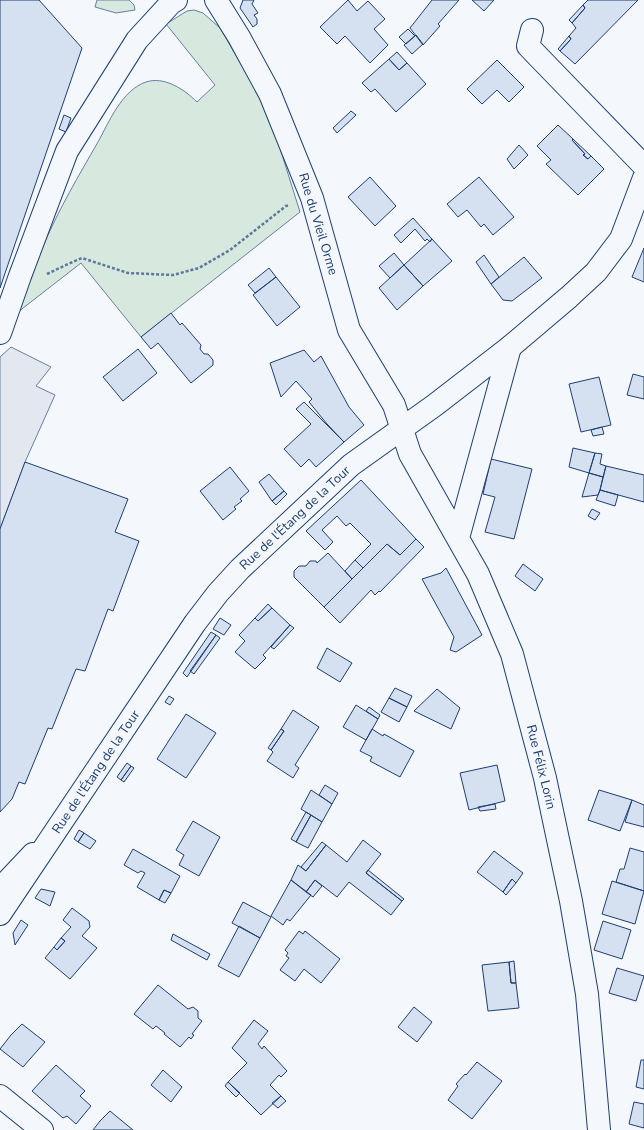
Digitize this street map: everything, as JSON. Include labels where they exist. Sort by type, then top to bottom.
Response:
[{"type":"street","points":[[0,333],[67,152],[137,40],[171,3],[176,0]]},
{"type":"street","name":"Rue du Vieil Orme","points":[[216,0],[239,37],[270,94],[312,198],[349,330],[394,405],[402,429]]},
{"type":"street","points":[[532,30],[528,46],[644,166]]},
{"type":"street","name":"Rue de l'Étang de la Tour","points":[[0,914],[196,623],[218,593],[240,569],[351,465],[436,405],[510,347],[596,272],[621,239],[644,178]]},
{"type":"street","points":[[458,538],[510,347]]},
{"type":"street","name":"Rue Félix Lorin","points":[[402,429],[410,454],[478,574],[512,654],[545,778],[571,902],[586,994],[599,1130]]},
{"type":"street","points":[[0,889],[60,826]]},
{"type":"street","points":[[0,1096],[42,1130]]},
{"type":"path","points":[[20,276],[32,279],[40,278],[82,258],[128,273],[173,275],[199,268],[230,250],[286,206],[312,198]]},
{"type":"shaded area","points":[[97,0],[129,0],[134,5],[135,10],[116,13],[95,7]]},
{"type":"shaded area","points":[[194,10],[203,13],[220,28],[256,90],[279,145],[300,212],[141,337],[81,263],[18,312],[44,244],[56,218],[112,116],[123,99],[137,86],[146,82],[160,81],[167,82],[180,88],[197,102],[215,85],[166,24],[187,11]]},
{"type":"shaded area","points":[[11,347],[51,367],[36,386],[55,395],[25,462],[0,529],[0,357]]},
{"type":"building","points":[[0,0],[39,0],[82,48],[0,288]]},
{"type":"building","points":[[243,0],[254,0],[252,4],[258,13],[254,15],[257,19],[257,24],[253,27],[240,8]]},
{"type":"building","points":[[348,0],[357,11],[368,1],[385,19],[374,29],[388,45],[370,63],[345,36],[337,44],[320,27]]},
{"type":"building","points":[[432,0],[459,0],[438,24],[440,26],[423,45],[410,28]]},
{"type":"building","points":[[472,0],[494,0],[484,11]]},
{"type":"building","points":[[588,0],[638,0],[575,64],[560,51],[571,39],[569,36],[576,28],[572,23],[585,8],[583,5]]},
{"type":"building","points":[[583,5],[585,8],[572,23],[569,20]]},
{"type":"building","points":[[408,29],[415,36],[406,44],[399,37]]},
{"type":"building","points":[[416,35],[423,44],[412,54],[404,45]]},
{"type":"building","points":[[569,36],[571,39],[560,51],[558,49]]},
{"type":"building","points":[[397,52],[407,63],[399,70],[389,59]]},
{"type":"building","points":[[389,59],[399,70],[407,63],[426,84],[396,112],[375,89],[371,92],[362,83]]},
{"type":"building","points":[[497,60],[524,87],[509,102],[497,90],[482,104],[467,89]]},
{"type":"building","points":[[351,111],[356,115],[337,133],[333,128]]},
{"type":"building","points":[[64,115],[71,118],[66,132],[59,129]]},
{"type":"building","points":[[558,125],[573,139],[572,140],[585,154],[583,155],[588,159],[591,156],[604,169],[578,195],[546,164],[551,160],[537,146]]},
{"type":"building","points":[[573,139],[591,156],[588,159],[583,155],[585,154],[572,140]]},
{"type":"building","points":[[519,145],[528,155],[514,169],[507,159]]},
{"type":"building","points":[[370,177],[396,206],[375,226],[348,197]]},
{"type":"building","points":[[479,177],[514,217],[493,235],[484,224],[481,227],[467,210],[458,217],[447,204]]},
{"type":"building","points":[[413,218],[432,239],[430,242],[427,239],[425,241],[415,229],[401,243],[394,235]]},
{"type":"building","points":[[432,239],[452,261],[423,286],[404,265]]},
{"type":"building","points":[[644,248],[644,282],[632,277]]},
{"type":"building","points":[[394,253],[404,265],[390,278],[379,266]]},
{"type":"building","points":[[484,255],[499,277],[491,284],[476,262]]},
{"type":"building","points":[[524,257],[542,278],[512,301],[503,300],[491,284]]},
{"type":"building","points":[[404,265],[423,286],[397,310],[379,288]]},
{"type":"building","points":[[269,268],[276,277],[255,293],[248,285]]},
{"type":"building","points":[[276,277],[300,307],[277,326],[253,295]]},
{"type":"building","points":[[171,313],[180,325],[182,323],[201,345],[200,349],[204,354],[208,354],[213,360],[213,365],[191,383],[158,343],[151,349],[141,337]]},
{"type":"building","points":[[138,349],[157,373],[123,401],[103,377]]},
{"type":"building","points":[[304,350],[314,362],[321,356],[349,407],[364,425],[344,442],[309,402],[312,399],[296,381],[281,397],[270,363]]},
{"type":"building","points":[[633,374],[644,377],[644,399],[627,395]]},
{"type":"building","points":[[599,377],[611,425],[581,432],[569,384]]},
{"type":"building","points":[[304,402],[344,442],[316,467],[309,459],[301,467],[284,449],[311,424],[296,409]]},
{"type":"building","points":[[602,427],[604,434],[593,436],[591,430]]},
{"type":"building","points":[[573,448],[595,453],[589,473],[569,467]]},
{"type":"building","points":[[595,453],[602,454],[600,464],[606,466],[603,477],[589,473]]},
{"type":"building","points":[[491,459],[532,469],[514,539],[485,532],[495,497],[483,494]]},
{"type":"building","points":[[25,462],[128,499],[115,532],[139,541],[113,611],[108,609],[85,671],[76,669],[52,729],[48,728],[25,784],[19,782],[12,799],[0,812],[0,529]]},
{"type":"building","points":[[606,466],[644,475],[644,502],[600,490]]},
{"type":"building","points":[[230,467],[249,491],[240,499],[242,501],[234,507],[236,509],[223,520],[200,491]]},
{"type":"building","points":[[589,473],[603,477],[600,490],[598,495],[582,497]]},
{"type":"building","points":[[269,474],[284,491],[272,501],[259,482]]},
{"type":"building","points":[[361,480],[416,539],[400,555],[387,544],[363,568],[355,560],[371,544],[350,523],[346,526],[337,516],[322,530],[333,542],[325,550],[306,531]]},
{"type":"building","points":[[600,490],[618,495],[615,506],[596,500]]},
{"type":"building","points":[[284,491],[287,494],[276,505],[272,501]]},
{"type":"building","points":[[592,509],[600,513],[595,520],[588,516]]},
{"type":"building","points":[[416,539],[424,547],[380,592],[379,591],[375,595],[371,590],[340,623],[324,607],[387,544],[400,555]]},
{"type":"building","points":[[328,553],[352,579],[324,607],[294,577],[294,571],[299,566],[306,566],[310,561],[316,561],[317,563]]},
{"type":"building","points":[[355,560],[363,568],[352,579],[345,571]]},
{"type":"building","points":[[523,564],[543,579],[535,591],[515,576]]},
{"type":"building","points":[[446,568],[482,635],[456,652],[450,650],[454,637],[422,579],[441,573]]},
{"type":"building","points":[[268,604],[272,608],[258,621],[255,618]]},
{"type":"building","points":[[272,608],[290,625],[263,655],[266,658],[255,669],[235,652],[245,641],[239,635],[255,618],[258,621]]},
{"type":"building","points":[[220,618],[231,625],[224,635],[213,629]]},
{"type":"building","points":[[290,625],[294,628],[274,649],[271,647]]},
{"type":"building","points":[[211,632],[216,635],[187,677],[183,673]]},
{"type":"building","points":[[216,635],[220,638],[194,674],[190,671]]},
{"type":"building","points":[[327,648],[352,663],[340,682],[317,668]]},
{"type":"building","points":[[395,688],[412,696],[407,707],[389,698]]},
{"type":"building","points":[[437,689],[460,708],[451,729],[414,711]]},
{"type":"building","points":[[169,696],[174,699],[170,705],[165,702]]},
{"type":"building","points":[[389,698],[407,707],[399,722],[381,712]]},
{"type":"building","points":[[356,705],[378,719],[366,740],[343,727]]},
{"type":"building","points":[[369,707],[380,715],[378,719],[366,711]]},
{"type":"building","points":[[293,710],[319,727],[295,765],[299,768],[293,778],[267,761],[273,752],[271,750],[284,731],[281,729]]},
{"type":"building","points":[[186,714],[216,733],[186,778],[157,759]]},
{"type":"building","points":[[281,729],[284,731],[271,750],[268,748]]},
{"type":"building","points":[[372,729],[414,751],[400,777],[370,761],[372,757],[360,751]]},
{"type":"building","points":[[127,763],[131,766],[121,780],[117,777]]},
{"type":"building","points":[[497,765],[505,801],[469,810],[460,773]]},
{"type":"building","points":[[131,766],[134,768],[124,782],[121,780]]},
{"type":"building","points":[[325,785],[338,793],[332,804],[319,795]]},
{"type":"building","points":[[311,790],[332,804],[322,822],[301,809]]},
{"type":"building","points":[[599,790],[632,800],[620,831],[588,820]]},
{"type":"building","points":[[632,800],[644,805],[644,827],[625,822]]},
{"type":"building","points":[[495,804],[496,809],[480,811],[478,807]]},
{"type":"building","points":[[306,812],[311,815],[296,842],[291,839]]},
{"type":"building","points":[[311,815],[322,822],[308,848],[296,842]]},
{"type":"building","points":[[193,821],[220,837],[199,876],[179,865],[184,855],[176,850]]},
{"type":"building","points":[[79,830],[84,833],[78,842],[74,839]]},
{"type":"building","points":[[84,833],[96,841],[90,849],[78,842]]},
{"type":"building","points":[[363,840],[381,854],[366,873],[402,901],[391,915],[349,882],[337,897],[315,880],[306,892],[291,880],[298,865],[306,871],[326,845],[347,862]]},
{"type":"building","points":[[322,842],[326,845],[306,871],[301,867]]},
{"type":"building","points":[[630,848],[644,852],[644,891],[616,882],[620,869],[624,869]]},
{"type":"building","points":[[133,849],[180,876],[171,893],[164,890],[159,900],[137,887],[145,873],[141,871],[138,873],[124,865]]},
{"type":"building","points":[[494,851],[523,873],[516,883],[512,879],[503,892],[477,872]]},
{"type":"building","points":[[368,870],[404,899],[402,901],[366,873]]},
{"type":"building","points":[[512,879],[516,883],[506,895],[503,892]]},
{"type":"building","points":[[291,880],[311,895],[290,921],[287,919],[283,925],[271,916]]},
{"type":"building","points":[[315,880],[322,886],[313,897],[306,892]]},
{"type":"building","points":[[612,881],[644,891],[635,924],[602,914]]},
{"type":"building","points":[[41,889],[55,892],[50,906],[35,898]]},
{"type":"building","points":[[164,890],[171,893],[165,903],[159,900]]},
{"type":"building","points":[[243,902],[271,917],[260,938],[232,923]]},
{"type":"building","points":[[72,908],[89,921],[90,927],[82,936],[97,948],[70,979],[45,958],[54,947],[57,950],[65,941],[61,938],[71,927],[63,920]]},
{"type":"building","points":[[21,920],[28,925],[15,945],[13,933]]},
{"type":"building","points":[[603,921],[631,930],[622,959],[594,950]]},
{"type":"building","points":[[239,926],[260,938],[239,977],[218,966]]},
{"type":"building","points":[[299,931],[303,934],[305,931],[340,959],[321,983],[304,969],[295,981],[280,970],[289,958],[286,956],[288,953],[285,950]]},
{"type":"building","points":[[173,934],[210,954],[207,960],[171,940]]},
{"type":"building","points":[[61,938],[65,941],[57,950],[54,947]]},
{"type":"building","points":[[514,961],[516,983],[511,983],[509,962]]},
{"type":"building","points":[[509,962],[511,983],[516,983],[519,1008],[488,1011],[482,965]]},
{"type":"building","points":[[617,968],[644,976],[636,1001],[609,993]]},
{"type":"building","points":[[158,985],[188,1009],[193,1007],[198,1011],[198,1018],[202,1021],[192,1034],[194,1035],[191,1039],[189,1037],[180,1047],[156,1026],[153,1029],[134,1014]]},
{"type":"building","points":[[414,1007],[432,1022],[417,1042],[398,1027]]},
{"type":"building","points":[[254,1020],[268,1031],[258,1044],[262,1049],[264,1046],[287,1071],[281,1077],[279,1075],[270,1085],[281,1096],[261,1115],[228,1082],[247,1063],[232,1048]]},
{"type":"building","points":[[22,1024],[45,1042],[23,1067],[0,1049]]},
{"type":"building","points":[[641,1060],[644,1060],[644,1089],[636,1087]]},
{"type":"building","points":[[477,1062],[502,1081],[472,1119],[448,1100],[458,1086],[456,1084]]},
{"type":"building","points":[[56,1065],[85,1091],[80,1096],[91,1106],[76,1124],[67,1116],[63,1118],[32,1091]]},
{"type":"building","points":[[163,1070],[182,1087],[171,1102],[151,1085]]},
{"type":"building","points":[[228,1082],[240,1093],[236,1097],[225,1086]]},
{"type":"building","points":[[281,1096],[286,1101],[278,1108],[272,1103]]},
{"type":"building","points":[[634,1102],[644,1104],[644,1128],[629,1124]]},
{"type":"building","points":[[110,1111],[133,1130],[93,1130]]}]
